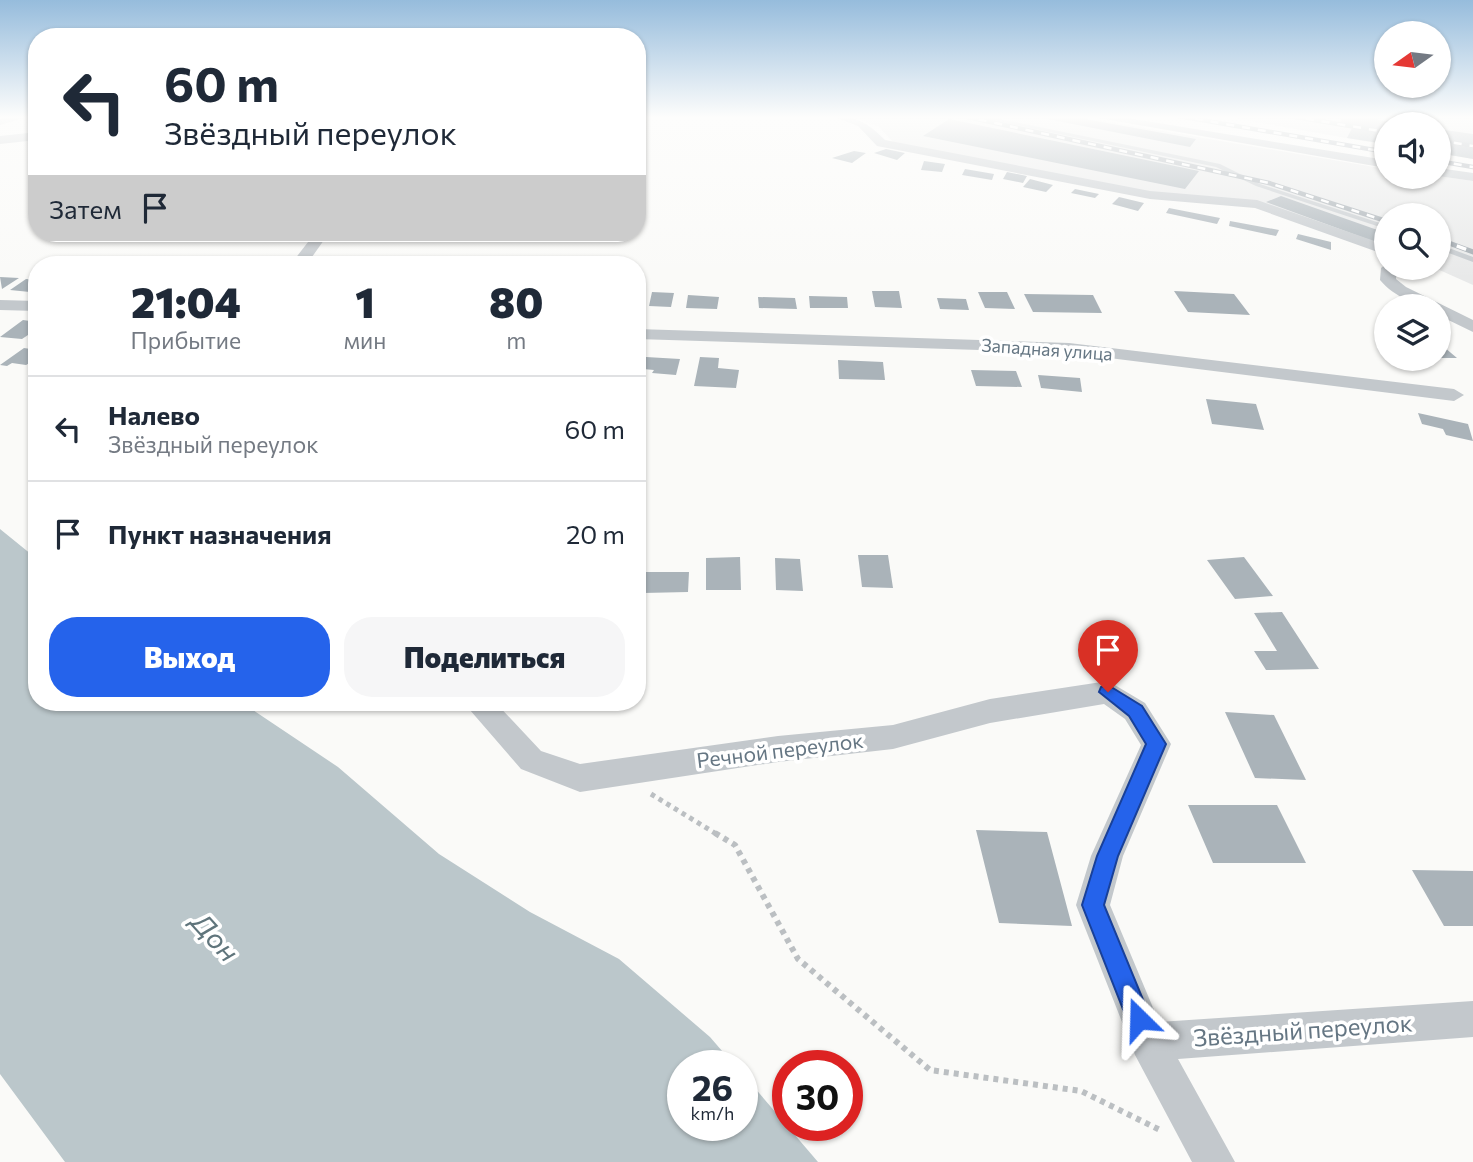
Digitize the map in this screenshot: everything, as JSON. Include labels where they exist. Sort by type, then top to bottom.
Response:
[{"type":"street","points":[[1022,170],[1150,195],[1257,204],[1374,246]]},
{"type":"street","points":[[1451,174],[1473,177]]},
{"type":"street","points":[[1388,280],[1409,294]]},
{"type":"street","points":[[0,305],[28,306]]},
{"type":"street","points":[[1451,315],[1473,327]]},
{"type":"street","name":"Западная улица","points":[[646,334],[1069,348],[1467,397]]},
{"type":"street","name":"Речной переулок","points":[[485,711],[531,760],[580,778],[778,749],[893,737],[990,711],[1108,692],[1135,711],[1156,744],[1107,856],[1093,905],[1148,1042]]},
{"type":"street","name":"Звёздный переулок","points":[[1148,1042],[1473,1019]]},
{"type":"street","points":[[1148,1042],[1211,1158]]},
{"type":"lane","points":[[1228,170],[1258,185],[1374,223]]},
{"type":"lane","points":[[1451,251],[1473,260]]},
{"type":"path","points":[[598,775],[661,798],[735,845],[798,958],[930,1070],[1081,1091],[1211,1158]]},
{"type":"shaded area","points":[[1032,170],[1374,170],[1374,189],[1451,189],[1451,178],[1473,181],[1473,285],[1451,275],[1451,203],[1374,203],[1374,242],[1267,204],[1142,192]]},
{"type":"water","name":"Дон","points":[[0,529],[28,552],[28,711],[254,711],[338,767],[439,854],[530,912],[619,959],[710,1037],[721,1050],[667,1050],[667,1141],[758,1141],[758,1092],[772,1108],[772,1141],[800,1141],[818,1162],[65,1162],[0,1074]]},
{"type":"building","points":[[964,170],[994,174],[992,180],[962,175]]},
{"type":"building","points":[[1092,170],[1199,171],[1185,189]]},
{"type":"building","points":[[1007,172],[1027,176],[1023,183],[1003,179]]},
{"type":"building","points":[[1030,179],[1053,185],[1046,192],[1023,187]]},
{"type":"building","points":[[1075,189],[1099,194],[1095,198],[1071,193]]},
{"type":"building","points":[[1281,196],[1374,229],[1374,242],[1266,202]]},
{"type":"building","points":[[1119,197],[1144,203],[1138,211],[1112,204]]},
{"type":"building","points":[[1169,208],[1220,218],[1217,224],[1166,213]]},
{"type":"building","points":[[1230,221],[1279,230],[1276,236],[1229,226]]},
{"type":"building","points":[[1298,234],[1331,242],[1331,250],[1296,239]]},
{"type":"building","points":[[0,277],[19,278],[2,289]]},
{"type":"building","points":[[26,279],[28,279],[28,292],[10,290]]},
{"type":"building","points":[[872,291],[899,291],[902,308],[875,307]]},
{"type":"building","points":[[1174,291],[1234,294],[1250,315],[1188,312]]},
{"type":"building","points":[[652,292],[674,293],[671,307],[649,306]]},
{"type":"building","points":[[978,292],[1007,292],[1015,309],[985,308]]},
{"type":"building","points":[[1024,294],[1093,295],[1102,313],[1033,312]]},
{"type":"building","points":[[688,295],[719,297],[717,309],[686,308]]},
{"type":"building","points":[[809,296],[847,297],[848,308],[810,308]]},
{"type":"building","points":[[758,297],[795,298],[797,309],[759,308]]},
{"type":"building","points":[[937,298],[966,299],[969,310],[940,309]]},
{"type":"building","points":[[23,320],[28,321],[28,335],[22,339],[0,337]]},
{"type":"building","points":[[24,348],[28,349],[28,364],[0,365]]},
{"type":"building","points":[[646,357],[680,359],[676,375],[652,373],[654,370],[646,369]]},
{"type":"building","points":[[700,357],[719,358],[718,368],[739,370],[736,388],[694,386]]},
{"type":"building","points":[[838,360],[883,362],[885,380],[839,379]]},
{"type":"building","points":[[971,370],[1016,371],[1022,387],[976,386]]},
{"type":"building","points":[[1038,375],[1080,378],[1082,392],[1041,388]]},
{"type":"building","points":[[1206,399],[1256,404],[1264,430],[1212,424]]},
{"type":"building","points":[[1418,413],[1468,424],[1473,441],[1446,435],[1443,429],[1422,424]]},
{"type":"building","points":[[858,555],[888,555],[893,588],[862,587]]},
{"type":"building","points":[[740,557],[741,590],[706,590],[706,558]]},
{"type":"building","points":[[1244,557],[1273,596],[1235,599],[1207,560]]},
{"type":"building","points":[[775,558],[800,559],[803,591],[776,590]]},
{"type":"building","points":[[646,572],[689,572],[688,592],[646,593]]},
{"type":"building","points":[[1282,612],[1319,669],[1266,670],[1254,651],[1277,651],[1254,613]]},
{"type":"building","points":[[1225,712],[1274,715],[1306,780],[1255,778]]},
{"type":"building","points":[[1188,805],[1277,805],[1306,863],[1213,863]]},
{"type":"building","points":[[976,830],[1047,832],[1072,926],[999,923]]},
{"type":"building","points":[[1412,870],[1473,871],[1473,926],[1444,926]]},
{"type":"railway","points":[[1211,170],[1269,183],[1374,217]]},
{"type":"railway","points":[[1451,244],[1473,252]]},
{"type":"route","points":[[1108,692],[1135,711],[1156,744],[1107,856],[1093,905],[1139,1019]]}]
